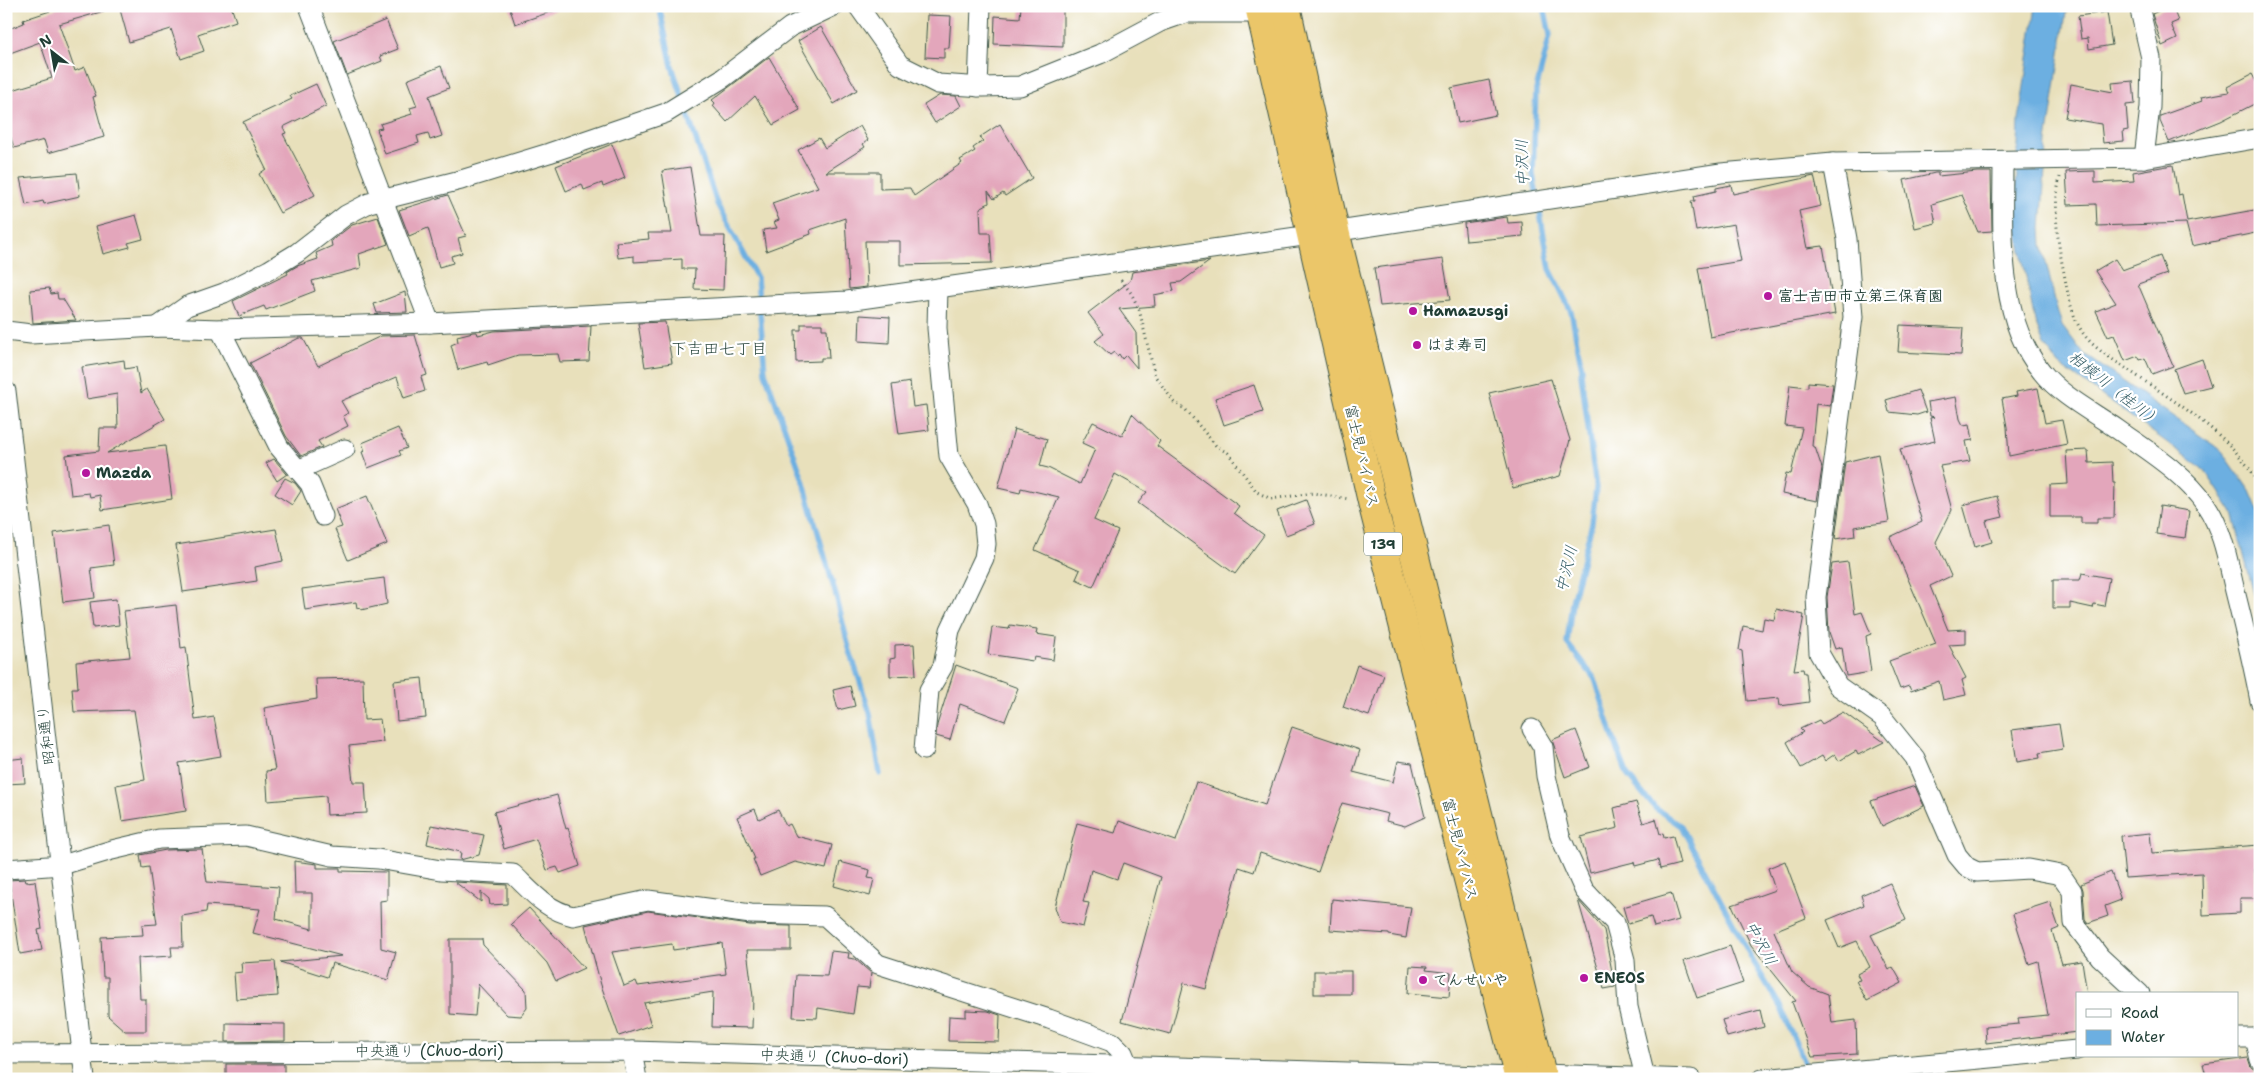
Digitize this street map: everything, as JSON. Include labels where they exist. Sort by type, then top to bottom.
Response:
[{"type":"highway","name":"富士見バイパス","points":[[1269,8],[1530,1077]]},
{"type":"highway","name":"富士見バイパス","points":[[1323,232],[1372,502],[1530,1077]]},
{"type":"street","points":[[309,6],[430,323]]},
{"type":"street","points":[[157,327],[187,306],[224,293],[251,280],[297,253],[346,216],[382,199],[461,180],[549,153],[666,113],[723,78],[790,28],[834,6]]},
{"type":"street","points":[[858,6],[900,65],[938,84],[978,87],[1020,86],[1100,54],[1160,22],[1186,12],[1269,8]]},
{"type":"street","points":[[978,87],[981,6]]},
{"type":"street","points":[[2139,6],[2151,58],[2150,107],[2144,158]]},
{"type":"street","points":[[6,330],[31,334],[157,327],[220,329],[430,323],[848,301],[1534,202],[1721,173],[1833,163],[2144,158],[2260,138]]},
{"type":"street","points":[[2003,161],[2002,241],[2007,284],[2018,333],[2042,373],[2058,388],[2166,464],[2194,490],[2207,506],[2222,537],[2256,666],[2260,702]]},
{"type":"street","points":[[1833,163],[1847,239],[1853,317],[1816,597],[1819,653],[1838,686],[1882,717],[1915,758],[1957,855],[1967,867],[1977,872],[2029,869],[2061,875],[2072,891],[2074,923],[2100,957],[2138,992]]},
{"type":"street","points":[[924,750],[930,690],[943,666],[950,630],[984,558],[986,544],[984,524],[977,504],[949,456],[937,328],[938,288]]},
{"type":"street","points":[[220,329],[279,447],[310,484],[323,516]]},
{"type":"street","name":"昭和通り","points":[[6,391],[62,865],[84,1079]]},
{"type":"street","points":[[298,470],[345,449]]},
{"type":"street","points":[[1532,729],[1543,747],[1546,776],[1558,827],[1567,853],[1584,890],[1615,923],[1625,960],[1628,1007],[1645,1077]]},
{"type":"street","points":[[6,869],[62,865],[112,850],[159,839],[246,836],[332,856],[378,859],[441,870],[513,874],[536,898],[564,914],[573,916],[648,900],[751,914],[824,916],[878,964],[1049,1019],[1112,1042],[1123,1053],[1128,1065]]},
{"type":"street","points":[[2251,1038],[2260,1060]]},
{"type":"street","points":[[1762,1079],[2076,1050]]},
{"type":"street","points":[[632,1051],[637,1079]]},
{"type":"street","name":"中央通り (Chuo-dori)","points":[[6,1054],[82,1052],[632,1051],[1530,1077],[1691,1079]]},
{"type":"path","points":[[2061,160],[2058,185],[2057,238],[2075,318],[2081,331],[2097,348],[2194,416],[2222,439],[2240,457],[2260,486]]},
{"type":"path","points":[[1108,264],[1131,293],[1139,309],[1150,360],[1160,382],[1174,402],[1186,410],[1217,448],[1228,454],[1257,492],[1271,499],[1314,493],[1372,502]]},
{"type":"water","name":"相模川（桂川）","points":[[2036,6],[2067,6],[2047,142],[2041,228],[2042,245],[2062,325],[2083,353],[2222,451],[2250,491],[2260,515],[2260,618],[2233,513],[2207,474],[2190,459],[2059,365],[2044,345],[2035,322],[2015,221],[2019,119]]},
{"type":"building","points":[[65,6],[104,6],[104,11],[59,24],[75,71],[85,67],[96,96],[93,97],[104,137],[48,153],[44,140],[14,148],[6,121],[6,92],[52,78],[40,42],[10,53],[6,41],[6,30],[24,23],[23,20]]},
{"type":"building","points":[[119,6],[231,6],[236,21],[198,34],[204,51],[181,59],[171,29],[129,42]]},
{"type":"building","points":[[509,6],[558,6],[559,9],[515,24]]},
{"type":"building","points":[[1021,6],[1063,6],[1063,47],[994,44],[995,16],[1020,18]]},
{"type":"building","points":[[2172,6],[2178,21],[2171,24],[2177,39],[2162,46],[2152,14]]},
{"type":"building","points":[[2107,12],[2112,45],[2089,49],[2088,38],[2081,39],[2078,16]]},
{"type":"building","points":[[927,15],[951,16],[949,48],[944,48],[944,58],[925,57]]},
{"type":"building","points":[[386,20],[398,49],[380,56],[382,61],[347,75],[334,41]]},
{"type":"building","points":[[821,27],[857,90],[834,104],[798,41]]},
{"type":"building","points":[[769,57],[800,110],[773,125],[755,96],[727,122],[713,106],[715,103],[712,100]]},
{"type":"building","points":[[441,66],[449,88],[429,96],[442,136],[430,140],[428,133],[417,136],[419,143],[385,154],[377,129],[382,128],[380,124],[412,114],[410,108],[417,106],[407,80]]},
{"type":"building","points":[[2252,74],[2260,89],[2260,101],[2221,121],[2169,142],[2160,121],[2160,116],[2202,101],[2201,97],[2229,92],[2227,87]]},
{"type":"building","points":[[1489,80],[1496,115],[1458,123],[1451,88]]},
{"type":"building","points":[[2133,81],[2135,104],[2126,105],[2128,130],[2123,131],[2124,141],[2103,143],[2101,124],[2065,118],[2071,84],[2113,92],[2112,83]]},
{"type":"building","points":[[316,84],[326,106],[283,127],[286,133],[283,134],[315,195],[280,213],[259,174],[266,169],[243,122],[292,99],[290,96]]},
{"type":"building","points":[[940,95],[956,96],[961,106],[935,123],[924,105]]},
{"type":"building","points":[[1000,124],[1032,178],[1005,196],[1003,193],[994,199],[988,191],[989,203],[980,208],[981,233],[990,233],[992,263],[900,265],[900,241],[865,241],[867,287],[849,289],[845,218],[810,230],[811,234],[766,251],[763,230],[777,228],[774,222],[779,220],[772,203],[818,187],[798,150],[819,138],[825,148],[860,126],[868,140],[863,144],[865,147],[826,172],[880,172],[880,189],[910,188],[914,196],[962,163],[960,160],[975,151],[973,148],[983,141],[980,137]]},
{"type":"building","points":[[612,144],[625,178],[603,187],[602,183],[584,190],[582,184],[566,191],[556,166]]},
{"type":"building","points":[[2173,165],[2178,195],[2182,194],[2187,222],[2260,209],[2260,232],[2192,246],[2186,223],[2097,226],[2096,204],[2068,205],[2066,172],[2095,171],[2095,183],[2134,181],[2133,172]]},
{"type":"building","points":[[690,167],[701,236],[725,236],[723,290],[694,289],[695,269],[682,269],[682,259],[634,262],[634,256],[618,258],[616,242],[649,239],[648,233],[672,233],[662,171]]},
{"type":"building","points":[[1991,172],[1992,231],[1978,232],[1962,195],[1932,204],[1936,223],[1915,228],[1904,180],[1935,173],[1938,173],[1938,176]]},
{"type":"building","points":[[77,173],[80,196],[44,204],[43,201],[26,205],[20,178]]},
{"type":"building","points":[[1814,176],[1821,206],[1799,211],[1807,248],[1823,246],[1835,314],[1710,337],[1698,268],[1741,261],[1734,224],[1696,231],[1691,201],[1695,201],[1694,196],[1731,185],[1733,194]]},
{"type":"building","points":[[448,195],[466,236],[458,238],[462,253],[451,256],[453,263],[439,267],[428,228],[409,236],[399,210]]},
{"type":"building","points":[[136,215],[143,239],[128,243],[130,247],[103,254],[96,226]]},
{"type":"building","points":[[378,217],[388,244],[359,254],[361,268],[312,281],[315,291],[266,310],[264,306],[239,316],[233,301],[288,274],[287,272],[297,266],[318,259],[316,253],[332,246],[331,241],[352,225]]},
{"type":"building","points":[[1507,217],[1508,223],[1522,222],[1523,236],[1466,241],[1464,223]]},
{"type":"building","points":[[2160,256],[2167,274],[2138,284],[2173,366],[2152,374],[2145,358],[2140,360],[2138,356],[2125,361],[2114,335],[2108,337],[2096,311],[2116,303],[2095,271],[2115,259],[2122,270]]},
{"type":"building","points":[[1443,259],[1450,300],[1380,306],[1374,268]]},
{"type":"building","points":[[1210,261],[1181,282],[1172,283],[1174,291],[1154,295],[1155,306],[1119,309],[1136,333],[1137,368],[1126,355],[1122,359],[1119,354],[1117,356],[1114,352],[1110,355],[1095,341],[1104,334],[1088,313],[1130,281],[1132,272]]},
{"type":"building","points":[[49,288],[51,294],[57,293],[58,299],[63,299],[76,320],[33,323],[30,290]]},
{"type":"building","points":[[405,292],[407,312],[377,313],[374,304]]},
{"type":"building","points":[[860,315],[890,317],[889,343],[859,341]]},
{"type":"building","points":[[665,322],[672,363],[645,367],[638,323]]},
{"type":"building","points":[[801,324],[822,324],[822,329],[827,329],[829,358],[821,358],[821,361],[796,362],[795,330],[801,330]]},
{"type":"building","points":[[1900,325],[1963,328],[1961,355],[1898,352]]},
{"type":"building","points":[[591,326],[589,361],[560,362],[558,354],[518,355],[488,365],[487,362],[458,370],[451,345],[458,342],[457,336],[473,332],[477,332],[478,335],[494,331]]},
{"type":"building","points":[[415,335],[427,375],[421,377],[425,391],[404,398],[397,377],[341,401],[348,413],[343,416],[348,426],[318,441],[322,447],[301,456],[286,436],[250,363],[299,338],[303,338],[318,366],[381,336]]},
{"type":"building","points":[[2202,359],[2211,386],[2183,393],[2174,369]]},
{"type":"building","points":[[124,360],[125,369],[136,367],[141,393],[147,389],[165,419],[107,453],[165,446],[172,499],[102,510],[100,495],[90,497],[89,493],[71,495],[66,455],[99,451],[100,428],[118,428],[117,394],[87,399],[82,367]]},
{"type":"building","points":[[1551,379],[1570,440],[1560,476],[1513,488],[1489,393]]},
{"type":"building","points":[[910,382],[913,407],[926,405],[929,430],[899,434],[892,385]]},
{"type":"building","points":[[1808,382],[1833,384],[1830,406],[1816,404],[1812,446],[1815,447],[1822,468],[1817,501],[1782,494],[1786,473],[1791,474],[1802,428],[1785,426],[1790,385],[1808,387]]},
{"type":"building","points":[[1254,385],[1263,412],[1224,425],[1215,398]]},
{"type":"building","points":[[2038,388],[2045,423],[2062,420],[2067,444],[2009,456],[2007,427],[2002,399],[2017,396],[2016,392]]},
{"type":"building","points":[[1918,390],[1926,412],[1917,415],[1889,412],[1886,400]]},
{"type":"building","points":[[1956,397],[1960,419],[1963,425],[1970,424],[1973,440],[1966,441],[1970,461],[1940,466],[1952,510],[1936,542],[1951,576],[1930,586],[1948,630],[1966,629],[1966,644],[1949,645],[1966,678],[1962,680],[1966,695],[1943,700],[1939,681],[1911,691],[1909,686],[1900,689],[1889,661],[1936,644],[1890,537],[1922,522],[1900,449],[1935,441],[1930,418],[1935,417],[1930,416],[1928,402]]},
{"type":"building","points":[[1132,414],[1160,441],[1157,446],[1239,506],[1234,513],[1264,535],[1235,574],[1138,503],[1147,492],[1115,474],[1094,520],[1118,531],[1093,587],[1076,579],[1080,570],[1035,550],[1059,497],[1021,488],[1020,493],[998,488],[1014,429],[1047,439],[1040,466],[1080,484],[1095,449],[1082,443],[1093,422],[1122,436]]},
{"type":"building","points":[[398,428],[407,448],[399,451],[401,455],[368,468],[362,452],[365,451],[362,443]]},
{"type":"building","points":[[2088,450],[2089,463],[2112,462],[2113,483],[2115,483],[2114,518],[2097,518],[2097,523],[2081,523],[2081,517],[2050,517],[2050,485],[2068,484],[2066,451]]},
{"type":"building","points":[[1878,454],[1889,522],[1854,527],[1855,536],[1835,539],[1845,462]]},
{"type":"building","points":[[274,459],[287,474],[277,481],[266,463]]},
{"type":"building","points":[[285,478],[295,483],[301,491],[292,505],[275,494]]},
{"type":"building","points":[[367,496],[387,544],[348,560],[335,529],[342,527],[335,509]]},
{"type":"building","points":[[1997,496],[2003,517],[1986,521],[1992,542],[1975,547],[1963,505]]},
{"type":"building","points":[[1306,500],[1315,524],[1286,535],[1277,511]]},
{"type":"building","points":[[2160,506],[2189,511],[2185,538],[2156,534]]},
{"type":"building","points":[[109,525],[114,565],[91,568],[95,598],[63,602],[54,533]]},
{"type":"building","points":[[276,529],[283,561],[255,567],[257,581],[183,592],[176,545]]},
{"type":"building","points":[[1848,562],[1855,614],[1862,612],[1871,634],[1866,636],[1871,672],[1846,676],[1842,647],[1835,649],[1829,632],[1827,597],[1832,564]]},
{"type":"building","points":[[2082,573],[2109,578],[2104,606],[2094,604],[2093,608],[2070,603],[2070,608],[2053,608],[2053,580],[2080,580]]},
{"type":"building","points":[[384,578],[387,604],[361,610],[360,607],[357,608],[356,602],[305,610],[302,589]]},
{"type":"building","points":[[116,599],[119,625],[93,628],[90,602]]},
{"type":"building","points":[[176,605],[181,648],[186,647],[195,720],[214,717],[221,756],[179,763],[186,811],[122,821],[116,785],[145,780],[134,710],[74,712],[72,688],[78,688],[76,662],[130,657],[124,611]]},
{"type":"building","points":[[1776,609],[1804,615],[1794,670],[1803,669],[1804,673],[1806,673],[1809,702],[1780,706],[1779,698],[1747,701],[1742,651],[1739,650],[1743,626],[1762,630],[1764,618],[1774,620]]},
{"type":"building","points":[[1010,625],[1037,629],[1036,634],[1056,637],[1053,660],[1034,657],[1033,661],[988,654],[992,627],[1009,629]]},
{"type":"building","points":[[914,644],[916,675],[890,676],[890,659],[895,658],[895,645]]},
{"type":"building","points":[[956,665],[1018,688],[1005,721],[960,704],[950,740],[936,736],[937,725]]},
{"type":"building","points":[[1357,665],[1384,675],[1369,716],[1343,707]]},
{"type":"building","points":[[363,678],[364,720],[380,719],[383,742],[349,746],[353,782],[365,782],[367,813],[327,815],[326,796],[268,801],[266,771],[275,770],[264,708],[317,699],[316,679]]},
{"type":"building","points":[[422,678],[426,718],[397,721],[394,681]]},
{"type":"building","points":[[850,686],[855,706],[838,710],[833,690]]},
{"type":"building","points":[[1843,712],[1884,742],[1858,755],[1856,751],[1839,761],[1835,754],[1825,761],[1822,756],[1801,768],[1787,742],[1803,732],[1800,729],[1819,720],[1822,724]]},
{"type":"building","points":[[2059,724],[2063,749],[2039,753],[2040,758],[2017,762],[2012,730]]},
{"type":"building","points":[[1292,727],[1360,750],[1353,772],[1393,782],[1398,761],[1412,763],[1425,817],[1405,826],[1386,821],[1388,814],[1342,803],[1318,872],[1260,853],[1254,872],[1239,867],[1206,989],[1184,983],[1170,1034],[1122,1021],[1161,877],[1123,863],[1117,879],[1091,870],[1083,902],[1089,903],[1083,927],[1060,922],[1055,907],[1077,823],[1115,833],[1119,821],[1176,841],[1196,782],[1265,805]]},
{"type":"building","points":[[1576,730],[1590,767],[1565,777],[1552,740]]},
{"type":"building","points":[[23,758],[25,783],[6,784],[6,760]]},
{"type":"building","points":[[1915,786],[1924,806],[1882,826],[1871,801]]},
{"type":"building","points":[[557,795],[566,829],[568,828],[580,866],[560,873],[557,867],[547,870],[536,839],[504,849],[494,812]]},
{"type":"building","points":[[1636,802],[1643,823],[1656,819],[1660,834],[1663,833],[1664,838],[1673,836],[1680,864],[1660,869],[1658,860],[1635,866],[1634,862],[1590,873],[1581,837],[1618,828],[1614,808]]},
{"type":"building","points":[[755,809],[759,819],[778,810],[786,826],[790,824],[796,836],[832,845],[826,869],[795,862],[760,876],[753,859],[755,859],[737,817]]},
{"type":"building","points":[[431,825],[484,835],[479,855],[460,860],[461,852],[427,844]]},
{"type":"building","points":[[2150,833],[2152,853],[2260,845],[2260,869],[2255,869],[2256,898],[2240,898],[2240,913],[2203,915],[2202,873],[2125,878],[2121,836]]},
{"type":"building","points":[[202,849],[207,882],[279,887],[276,919],[312,929],[312,893],[295,893],[294,861],[317,864],[317,868],[340,868],[340,871],[387,872],[387,900],[380,901],[381,948],[396,952],[388,980],[332,963],[327,977],[280,962],[342,956],[253,933],[260,909],[207,905],[206,912],[182,916],[183,947],[171,947],[172,956],[138,958],[140,999],[146,999],[146,1031],[125,1031],[108,1016],[108,977],[103,977],[101,937],[143,935],[142,925],[157,924],[149,867],[142,868],[140,855],[166,850]]},
{"type":"building","points":[[1785,861],[1806,918],[1774,931],[1792,972],[1809,987],[1828,994],[1832,1023],[1856,1020],[1857,1054],[1812,1057],[1792,1002],[1796,1001],[1751,945],[1732,905],[1775,890],[1768,868]]},
{"type":"building","points":[[840,862],[870,870],[868,878],[874,879],[870,896],[834,886]]},
{"type":"building","points":[[2111,872],[2121,900],[2105,906],[2108,916],[2088,923],[2085,919],[2081,884]]},
{"type":"building","points":[[25,879],[26,882],[35,881],[42,929],[38,930],[42,950],[20,954],[9,880]]},
{"type":"building","points":[[455,882],[507,885],[507,904],[490,905],[489,899],[481,892],[481,902]]},
{"type":"building","points":[[1890,883],[1906,920],[1871,935],[1889,970],[1893,967],[1902,983],[1867,1001],[1856,981],[1860,980],[1857,974],[1870,967],[1857,941],[1839,948],[1827,920],[1864,905],[1861,895]]},
{"type":"building","points":[[1671,893],[1679,920],[1654,927],[1651,917],[1628,924],[1623,907]]},
{"type":"building","points":[[1332,899],[1411,907],[1406,938],[1389,934],[1330,930]]},
{"type":"building","points":[[1578,900],[1604,930],[1615,987],[1604,989]]},
{"type":"building","points":[[2050,902],[2059,928],[2052,931],[2062,964],[2082,961],[2087,992],[2076,992],[2076,1032],[1986,1043],[1985,1027],[2019,1024],[2018,1018],[2048,1015],[2038,961],[2029,964],[2013,914]]},
{"type":"building","points":[[529,908],[584,968],[556,981],[547,963],[511,924]]},
{"type":"building","points":[[648,911],[750,925],[791,926],[791,950],[747,950],[753,997],[752,1028],[712,1027],[713,992],[644,1003],[651,1025],[619,1036],[601,985],[585,925]],"holes":[[[722,943],[726,974],[638,986],[636,981],[624,986],[612,952],[672,944],[673,950]]]},
{"type":"building","points":[[450,939],[482,939],[483,945],[526,990],[527,1008],[521,1016],[507,1015],[478,984],[475,1016],[450,1014]]},
{"type":"building","points":[[1730,946],[1743,983],[1697,998],[1684,961]]},
{"type":"building","points":[[831,951],[849,953],[848,958],[855,959],[871,973],[869,988],[857,987],[853,1014],[818,1008],[817,1018],[793,1017],[796,975],[827,976]]},
{"type":"building","points":[[275,961],[278,996],[236,999],[234,973],[242,972],[241,963]]},
{"type":"building","points":[[1410,966],[1427,967],[1426,970],[1451,973],[1449,997],[1408,993]]},
{"type":"building","points":[[1314,971],[1351,971],[1351,994],[1314,994]]},
{"type":"building","points":[[966,1010],[988,1011],[1000,1015],[999,1042],[948,1041],[949,1016],[966,1017]]},
{"type":"building","points":[[1760,1010],[1764,1027],[1727,1037],[1722,1020]]},
{"type":"building","points":[[226,1023],[285,1024],[285,1041],[226,1042]]},
{"type":"building","points":[[2248,1058],[2251,1067],[2255,1070],[2257,1079],[2207,1079],[2203,1064]]},
{"type":"building","points":[[226,1064],[284,1064],[284,1079],[226,1079]]},
{"type":"waterway","points":[[659,6],[672,66],[717,204],[757,278],[765,372],[803,480],[849,648],[870,713],[880,774]]},
{"type":"waterway","name":"中沢川","points":[[1544,6],[1550,35],[1536,90],[1533,174],[1550,269],[1571,311],[1582,369],[1581,374],[1596,488],[1592,523],[1572,602],[1567,643],[1595,679],[1613,737],[1628,776],[1655,808],[1681,826],[1753,961],[1781,1008],[1808,1072]]},
{"type":"place","name":"富士吉田市立第三保育園","points":[[1768,296]]},
{"type":"place","name":"Hamazusgi","points":[[1413,311]]},
{"type":"place","name":"はま寿司","points":[[1417,345]]},
{"type":"place","name":"Mazda","points":[[86,473]]},
{"type":"place","name":"ENEOS","points":[[1584,978]]},
{"type":"place","name":"てんせいや","points":[[1423,980]]},
{"type":"district","name":"下吉田七丁目","points":[[719,348]]}]
